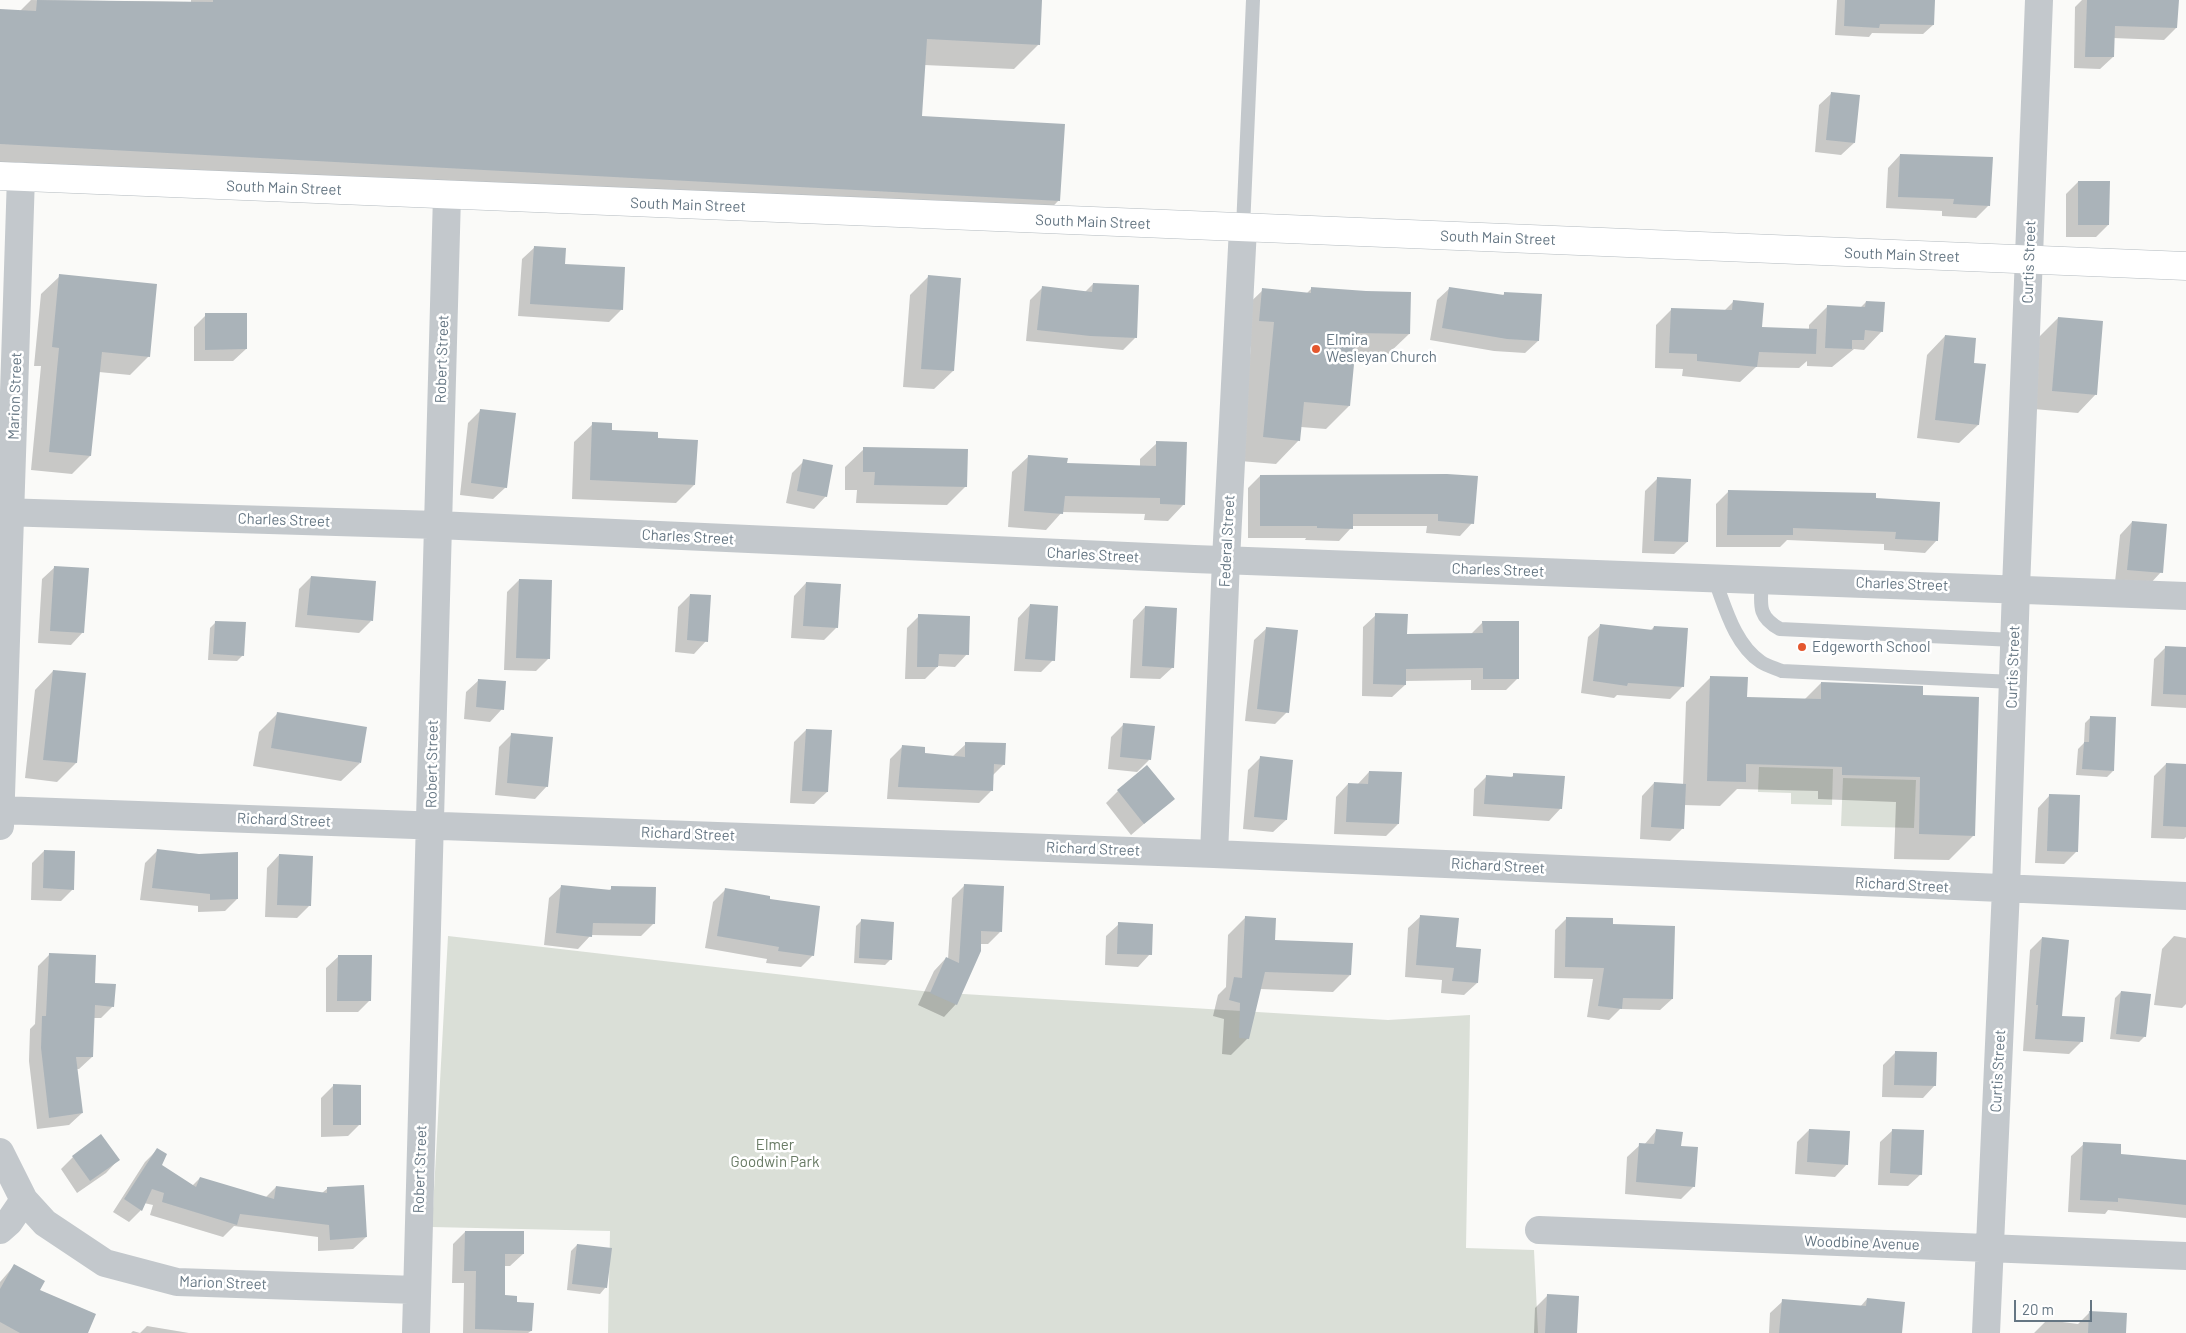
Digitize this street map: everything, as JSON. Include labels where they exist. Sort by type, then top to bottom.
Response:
[{"type":"street","name":"Curtis Street","points":[[1986,1333],[2006,889],[2014,640],[2040,0]]},
{"type":"street","name":"South Main Street","points":[[10,176],[2186,266]]},
{"type":"street","name":"Marion Street","points":[[0,815],[10,176]]},
{"type":"street","name":"Robert Street","points":[[416,1333],[447,195]]},
{"type":"street","name":"Federal Street","points":[[1214,854],[1226,560],[1243,228]]},
{"type":"street","name":"Charles Street","points":[[6,512],[437,525],[1226,560],[2016,588],[2186,596]]},
{"type":"street","name":"Richard Street","points":[[0,815],[431,825],[1214,854],[2186,896]]},
{"type":"street","name":"Marion Street","points":[[0,1152],[24,1200],[45,1223],[105,1263],[177,1282],[416,1290]]},
{"type":"street","points":[[0,1230],[9,1222],[24,1200]]},
{"type":"street","name":"Woodbine Avenue","points":[[1539,1230],[2186,1256]]},
{"type":"lane","points":[[1243,228],[1252,0]]},
{"type":"lane","points":[[1714,578],[1734,628],[1747,650],[1761,662],[1782,671],[2013,682]]},
{"type":"lane","points":[[1762,579],[1761,611],[1767,622],[1780,628],[2014,640]]},
{"type":"green space","points":[[1759,767],[1833,769],[1832,805],[1791,804],[1791,793],[1758,792]]},
{"type":"green space","points":[[1843,778],[1916,780],[1914,828],[1841,826]]},
{"type":"green space","name":"Elmer Goodwin Park","points":[[448,936],[931,992],[1388,1020],[1470,1015],[1466,1248],[1534,1250],[1538,1333],[608,1333],[610,1231],[432,1227]]},
{"type":"building","points":[[37,0],[213,2],[213,0],[1042,0],[1040,45],[927,39],[922,116],[1065,124],[1060,201],[0,144],[0,9],[36,11]]},
{"type":"building","points":[[1845,0],[1935,0],[1934,25],[1880,24],[1879,28],[1844,26]]},
{"type":"building","points":[[2087,0],[2179,0],[2177,28],[2115,26],[2114,57],[2085,57]]},
{"type":"building","points":[[1831,92],[1860,95],[1855,143],[1826,140]]},
{"type":"building","points":[[1900,154],[1993,157],[1990,206],[1953,204],[1954,199],[1898,197]]},
{"type":"building","points":[[2078,181],[2110,181],[2109,225],[2078,225]]},
{"type":"building","points":[[534,246],[566,248],[565,264],[625,267],[623,310],[530,304]]},
{"type":"building","points":[[59,274],[157,284],[150,357],[102,352],[91,456],[49,452],[59,348],[52,347]]},
{"type":"building","points":[[928,275],[961,278],[954,371],[921,369]]},
{"type":"building","points":[[1093,283],[1139,285],[1137,338],[1090,336],[1037,330],[1042,286],[1092,292]]},
{"type":"building","points":[[1311,287],[1411,292],[1410,334],[1357,333],[1350,406],[1304,402],[1300,441],[1263,437],[1274,322],[1259,321],[1262,288],[1311,293]]},
{"type":"building","points":[[1449,287],[1504,295],[1504,292],[1542,294],[1539,341],[1507,339],[1442,328]]},
{"type":"building","points":[[1733,300],[1764,303],[1762,327],[1817,329],[1816,354],[1759,352],[1757,367],[1697,361],[1697,354],[1669,353],[1671,308],[1732,310]]},
{"type":"building","points":[[1866,301],[1885,302],[1883,332],[1865,330],[1864,340],[1852,340],[1852,349],[1825,348],[1827,305],[1865,307]]},
{"type":"building","points":[[205,313],[247,313],[247,349],[205,350]]},
{"type":"building","points":[[2058,317],[2103,321],[2097,395],[2052,391]]},
{"type":"building","points":[[1945,335],[1976,338],[1974,363],[1986,364],[1979,425],[1935,420]]},
{"type":"building","points":[[480,409],[516,413],[507,488],[471,483]]},
{"type":"building","points":[[592,422],[612,423],[612,430],[658,432],[658,438],[698,440],[695,485],[590,480]]},
{"type":"building","points":[[1156,441],[1187,442],[1185,505],[1160,504],[1160,498],[1065,496],[1063,514],[1024,511],[1028,455],[1068,458],[1067,463],[1156,466]]},
{"type":"building","points":[[863,447],[968,449],[967,487],[874,485],[875,472],[863,472]]},
{"type":"building","points":[[803,459],[833,465],[827,497],[797,491]]},
{"type":"building","points":[[1447,474],[1478,476],[1474,524],[1438,521],[1438,514],[1353,514],[1353,529],[1317,528],[1317,526],[1260,526],[1260,475]]},
{"type":"building","points":[[1657,477],[1691,479],[1688,542],[1654,541]]},
{"type":"building","points":[[1728,490],[1876,493],[1876,498],[1940,502],[1938,541],[1895,539],[1896,532],[1793,528],[1793,535],[1727,535]]},
{"type":"building","points":[[2132,521],[2167,524],[2163,573],[2127,570]]},
{"type":"building","points":[[54,566],[89,568],[84,633],[50,631]]},
{"type":"building","points":[[311,576],[376,581],[373,621],[307,615]]},
{"type":"building","points":[[519,579],[552,580],[550,659],[516,658]]},
{"type":"building","points":[[806,582],[841,584],[838,628],[803,626]]},
{"type":"building","points":[[690,594],[711,595],[708,642],[687,640]]},
{"type":"building","points":[[1030,604],[1058,606],[1055,661],[1025,659]]},
{"type":"building","points":[[1145,606],[1177,608],[1174,668],[1142,666]]},
{"type":"building","points":[[1375,613],[1408,614],[1407,634],[1483,633],[1482,621],[1519,621],[1519,679],[1483,679],[1483,668],[1406,669],[1406,685],[1373,684]]},
{"type":"building","points":[[918,614],[970,616],[969,655],[939,654],[938,667],[917,667]]},
{"type":"building","points":[[215,621],[246,622],[244,656],[213,654]]},
{"type":"building","points":[[1600,624],[1653,630],[1654,626],[1688,628],[1684,687],[1628,683],[1627,686],[1593,681]]},
{"type":"building","points":[[1266,627],[1298,630],[1289,713],[1257,709]]},
{"type":"building","points":[[2165,646],[2186,647],[2186,695],[2163,694]]},
{"type":"building","points":[[53,670],[86,673],[77,763],[43,760]]},
{"type":"building","points":[[1710,676],[1748,677],[1747,697],[1821,699],[1821,682],[1923,686],[1923,695],[1979,697],[1975,836],[1919,834],[1920,777],[1842,775],[1842,767],[1746,764],[1746,782],[1707,781]]},
{"type":"building","points":[[478,679],[506,681],[504,710],[476,707]]},
{"type":"building","points":[[277,712],[367,727],[361,763],[271,748]]},
{"type":"building","points":[[2090,716],[2116,717],[2114,771],[2082,769],[2084,742],[2089,742]]},
{"type":"building","points":[[1123,723],[1155,726],[1151,760],[1120,757]]},
{"type":"building","points":[[806,729],[832,730],[828,792],[802,791]]},
{"type":"building","points":[[511,733],[553,737],[548,787],[507,783]]},
{"type":"building","points":[[965,742],[1006,743],[1005,765],[994,764],[993,791],[898,787],[902,745],[925,747],[925,753],[965,757]]},
{"type":"building","points":[[1260,756],[1293,760],[1287,820],[1254,817]]},
{"type":"building","points":[[2166,763],[2186,764],[2186,827],[2163,826]]},
{"type":"building","points":[[1147,765],[1175,799],[1144,824],[1117,790]]},
{"type":"building","points":[[1369,771],[1402,772],[1399,824],[1346,822],[1348,783],[1368,784]]},
{"type":"building","points":[[1513,773],[1565,776],[1562,809],[1484,804],[1486,775],[1513,777]]},
{"type":"building","points":[[1654,782],[1686,784],[1684,829],[1651,827]]},
{"type":"building","points":[[2049,794],[2080,795],[2078,852],[2047,851]]},
{"type":"building","points":[[157,849],[199,854],[238,852],[238,899],[210,900],[210,894],[152,888]]},
{"type":"building","points":[[44,850],[75,851],[74,890],[43,888]]},
{"type":"building","points":[[279,854],[313,856],[311,906],[277,905]]},
{"type":"building","points":[[964,884],[1004,886],[1002,932],[981,931],[981,951],[957,1005],[930,993],[946,957],[959,963]]},
{"type":"building","points":[[561,885],[611,890],[611,886],[656,887],[655,924],[593,923],[592,937],[556,933]]},
{"type":"building","points":[[725,888],[770,896],[770,899],[820,906],[814,956],[778,951],[779,947],[717,936]]},
{"type":"building","points":[[1420,915],[1459,918],[1456,947],[1481,949],[1478,983],[1452,981],[1454,968],[1416,965]]},
{"type":"building","points":[[1245,916],[1276,918],[1275,940],[1353,943],[1351,975],[1265,972],[1249,1039],[1239,1038],[1240,1003],[1229,1000],[1234,977],[1242,978]]},
{"type":"building","points":[[1566,917],[1613,918],[1613,924],[1675,926],[1673,999],[1623,998],[1622,1009],[1598,1006],[1604,968],[1565,967]]},
{"type":"building","points":[[861,919],[894,922],[892,960],[859,958]]},
{"type":"building","points":[[1118,922],[1153,924],[1152,955],[1117,954]]},
{"type":"building","points":[[2042,937],[2069,940],[2062,1016],[2085,1017],[2083,1042],[2035,1039]]},
{"type":"building","points":[[49,953],[96,955],[95,983],[116,984],[114,1007],[95,1005],[93,1057],[76,1057],[83,1113],[49,1118],[41,1048],[42,1016],[46,1016]]},
{"type":"building","points":[[338,955],[372,955],[371,1001],[337,1001]]},
{"type":"building","points":[[2121,991],[2151,994],[2146,1037],[2116,1034]]},
{"type":"building","points":[[1895,1051],[1937,1052],[1936,1086],[1894,1085]]},
{"type":"building","points":[[333,1084],[361,1085],[361,1125],[333,1125]]},
{"type":"building","points":[[1656,1129],[1683,1132],[1681,1146],[1698,1147],[1695,1187],[1636,1182],[1639,1143],[1654,1144]]},
{"type":"building","points":[[1809,1129],[1850,1131],[1848,1165],[1807,1162]]},
{"type":"building","points":[[1892,1129],[1924,1130],[1922,1175],[1890,1173]]},
{"type":"building","points":[[101,1134],[120,1160],[90,1181],[72,1156]]},
{"type":"building","points":[[2083,1142],[2121,1144],[2121,1154],[2186,1160],[2186,1205],[2118,1198],[2118,1202],[2080,1200]]},
{"type":"building","points":[[157,1148],[167,1154],[162,1165],[196,1187],[200,1177],[274,1199],[276,1186],[327,1193],[327,1187],[364,1185],[367,1237],[330,1240],[329,1225],[240,1214],[237,1225],[162,1202],[164,1193],[152,1189],[142,1211],[124,1199]]},
{"type":"building","points":[[465,1231],[524,1231],[524,1254],[505,1254],[505,1295],[517,1296],[517,1302],[534,1303],[532,1331],[475,1329],[476,1271],[464,1271]]},
{"type":"building","points":[[577,1244],[612,1248],[607,1288],[572,1284]]},
{"type":"building","points":[[14,1264],[45,1281],[40,1290],[96,1314],[88,1333],[20,1333],[0,1322],[0,1289]]},
{"type":"building","points":[[1547,1294],[1579,1296],[1577,1333],[1545,1333]]},
{"type":"building","points":[[1867,1298],[1905,1302],[1902,1333],[1779,1333],[1782,1299],[1866,1306]]},
{"type":"building","points":[[2089,1311],[2127,1313],[2126,1333],[2088,1333]]},
{"type":"place","name":"Elmira Wesleyan Church","points":[[1316,349]]},
{"type":"place","name":"Edgeworth School","points":[[1802,647]]}]
